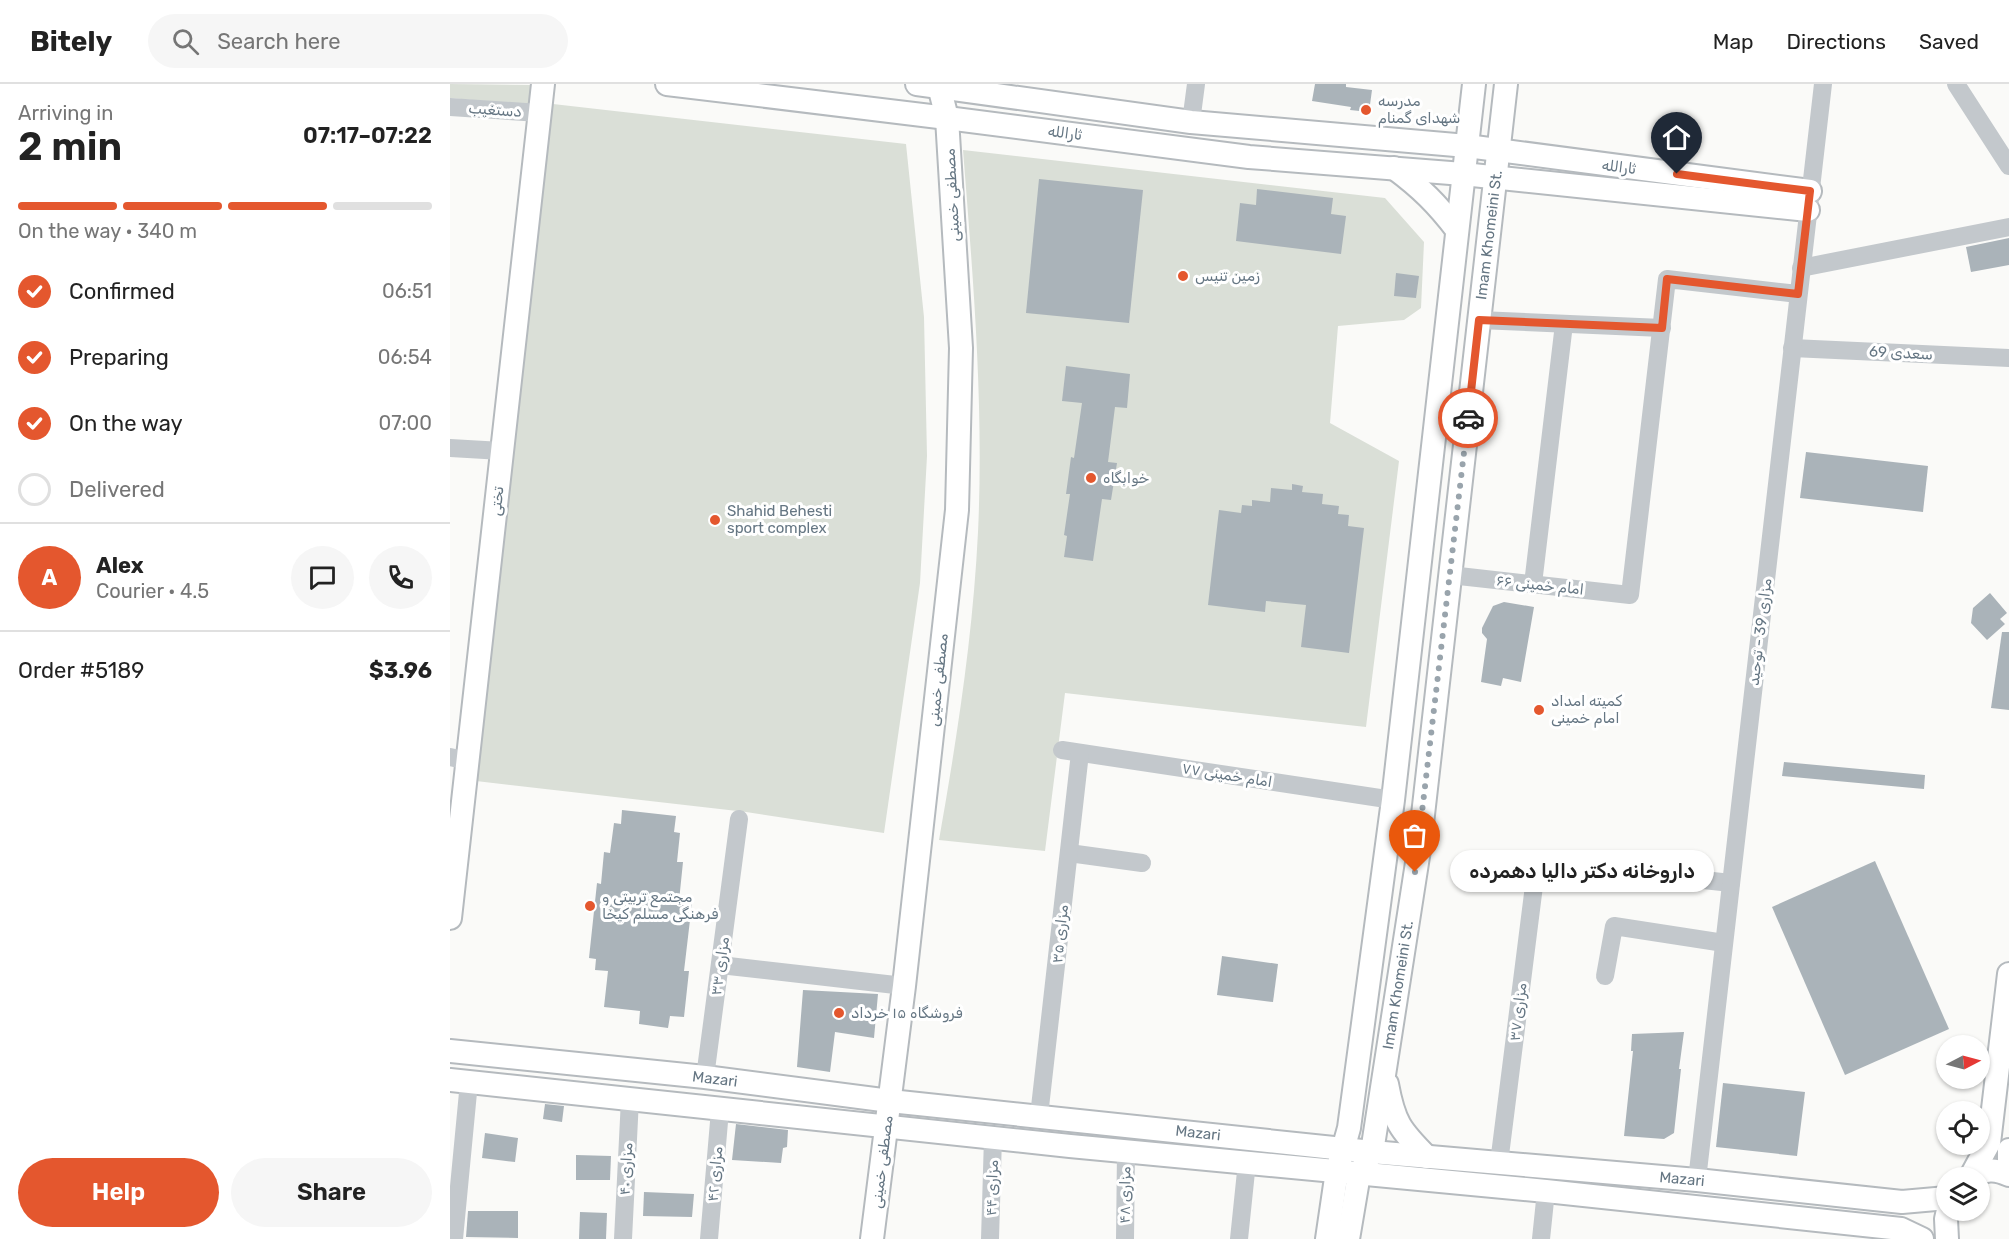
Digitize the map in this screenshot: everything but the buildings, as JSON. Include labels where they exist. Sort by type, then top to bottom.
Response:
[{"type":"main road","name":"تختی","points":[[450,918],[459,759],[502,451],[543,84]]},
{"type":"main road","name":"ثارالله","points":[[667,84],[1249,157],[1809,201]]},
{"type":"main road","name":"Imam Khomeini St.","points":[[1327,1239],[1337,1171],[1349,1128],[1393,800],[1474,84]]},
{"type":"main road","name":"Imam Khomeini St.","points":[[1348,1239],[1359,1174],[1372,1152],[1419,850],[1506,84]]},
{"type":"main road","name":"ثارالله","points":[[931,85],[1191,122],[1467,146],[1809,201]]},
{"type":"main road","name":"مصطفی خمینی","points":[[872,1239],[904,986],[957,510],[961,348],[947,118],[931,85]]},
{"type":"main road","points":[[1394,168],[1428,195],[1457,230]]},
{"type":"main road","points":[[1976,1167],[1989,1143],[2009,974]]},
{"type":"main road","name":"Mazari","points":[[450,1051],[705,1077],[890,1101],[1372,1152],[1697,1180],[1902,1202],[1936,1199]]},
{"type":"main road","points":[[1384,1071],[1391,1108],[1403,1133],[1427,1156]]},
{"type":"main road","name":"Mazari","points":[[459,1081],[720,1110],[1546,1191],[1901,1229],[1922,1239]]},
{"type":"main road","points":[[2009,1150],[2009,1162]]},
{"type":"main road","points":[[1990,1170],[1995,1169],[2009,1175]]},
{"type":"main road","points":[[1946,1221],[1947,1239]]},
{"type":"street","points":[[1191,122],[1196,84]]},
{"type":"street","name":"مزاری 39 - توحید","points":[[1697,1180],[1823,84]]},
{"type":"street","points":[[1956,84],[2009,166]]},
{"type":"street","name":"دستغیب","points":[[450,107],[540,113]]},
{"type":"street","points":[[1802,268],[2009,227]]},
{"type":"street","points":[[1479,320],[1662,328],[1667,279],[1798,294]]},
{"type":"street","points":[[1533,584],[1564,324]]},
{"type":"street","name":"امام خمینی ۶۶","points":[[1450,575],[1630,595],[1662,328]]},
{"type":"street","name":"سعدی 69","points":[[1792,348],[2009,358]]},
{"type":"street","points":[[450,448],[502,451]]},
{"type":"street","name":"امام خمینی ۷۷","points":[[1062,750],[1393,800]]},
{"type":"street","name":"مزاری ۳۵","points":[[1039,1116],[1080,753]]},
{"type":"street","name":"مزاری ۳۳","points":[[705,1077],[739,819]]},
{"type":"street","points":[[1069,853],[1142,863]]},
{"type":"street","name":"مزاری ۳۷","points":[[1499,1163],[1537,862],[1731,883]]},
{"type":"street","points":[[1605,976],[1614,927],[1724,943]]},
{"type":"street","points":[[720,965],[904,986]]},
{"type":"street","points":[[454,1239],[459,1081]]},
{"type":"street","name":"مزاری ۴۰","points":[[623,1239],[630,1100]]},
{"type":"street","name":"مزاری ۴۲","points":[[709,1239],[720,1110]]},
{"type":"street","name":"مزاری ۴۴","points":[[990,1239],[993,1137]]},
{"type":"street","name":"مزاری ۴۸","points":[[1125,1239],[1126,1151]]},
{"type":"street","points":[[1239,1239],[1247,1162]]},
{"type":"street","points":[[1541,1239],[1546,1191]]},
{"type":"shaded area","points":[[450,84],[531,85],[529,105],[450,98]]},
{"type":"shaded area","name":"Shahid Behesti sport complex","points":[[553,104],[906,144],[924,317],[927,456],[920,583],[884,833],[746,812],[476,781]]},
{"type":"shaded area","points":[[963,150],[1385,198],[1424,242],[1421,308],[1404,320],[1338,326],[1330,423],[1399,461],[1366,727],[1065,693],[1045,851],[939,840],[963,686],[978,532],[979,389]]},
{"type":"way so far","points":[[1415,872],[1468,418]]},
{"type":"place","name":"مدرسه شهدای گمنام","points":[[1366,110]]},
{"type":"place","name":"زمین تنیس","points":[[1183,276]]},
{"type":"place","name":"خوابگاه","points":[[1091,478]]},
{"type":"place","name":"Shahid Behesti sport complex","points":[[715,520]]},
{"type":"place","name":"کمیته امداد امام خمینی","points":[[1539,710]]},
{"type":"place","name":"داروخانه دکتر دالیا دهمرده","points":[[1415,872]]},
{"type":"place","name":"مجتمع تربیتی و فرهنگی مسلم کیخا","points":[[590,906]]},
{"type":"place","name":"فروشگاه ۱۵ خرداد","points":[[839,1013]]},
{"type":"route","points":[[1468,418],[1479,320],[1662,328],[1667,279],[1798,294],[1810,191],[1677,174]]}]
